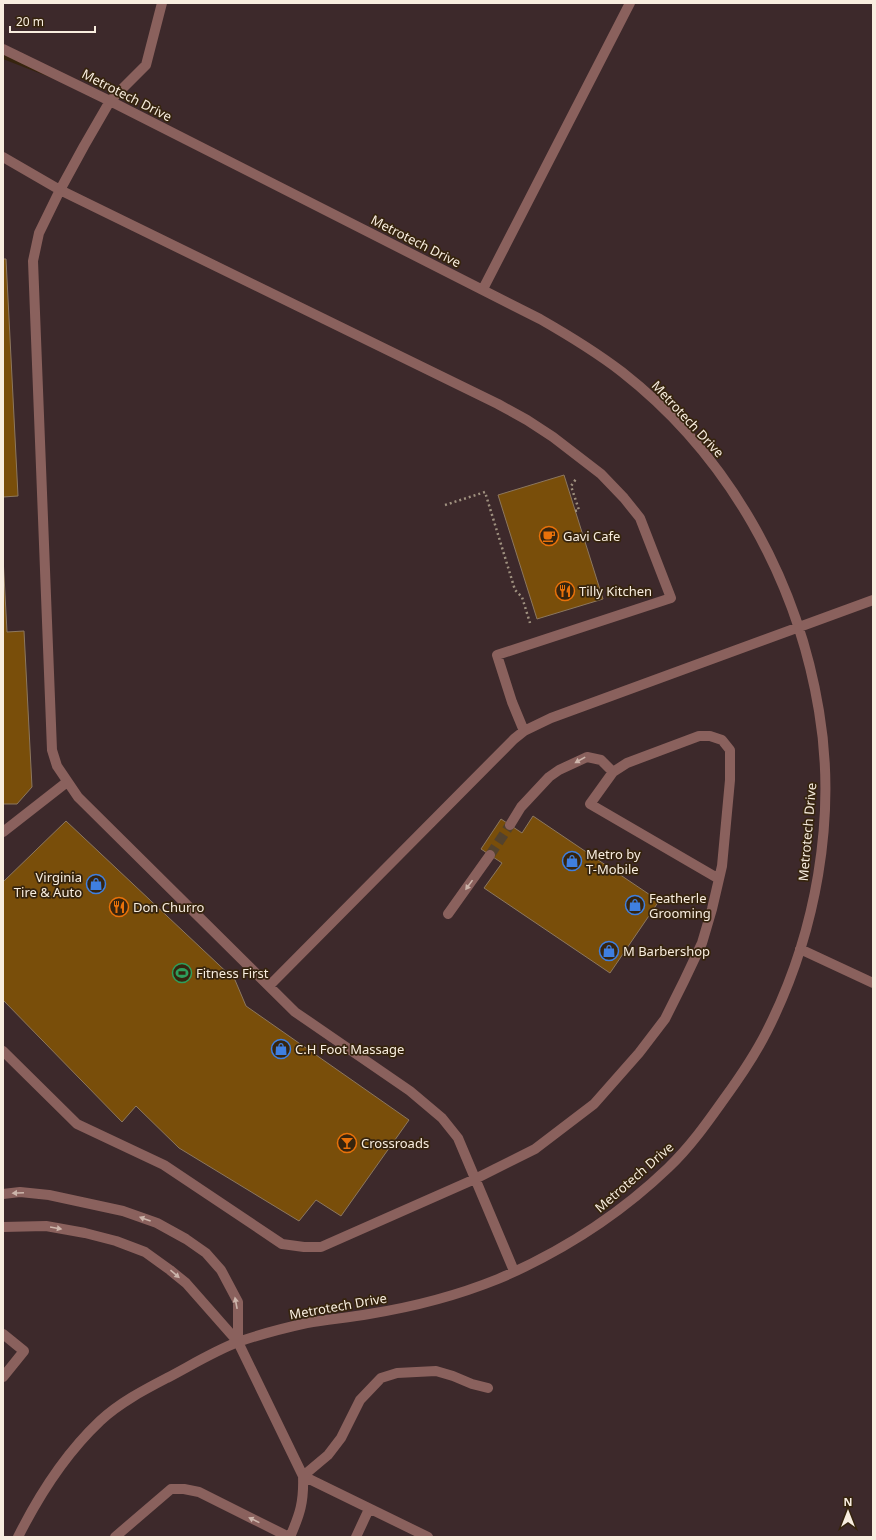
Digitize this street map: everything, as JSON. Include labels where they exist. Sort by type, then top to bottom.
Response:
[{"type":"street","points":[[162,3],[146,64],[110,101],[60,190],[39,233],[34,261],[52,750],[57,766],[78,797],[295,1012],[410,1091],[442,1118],[458,1138],[514,1271]]},
{"type":"street","points":[[483,289],[630,3]]},
{"type":"street","name":"Metrotech Drive","points":[[3,49],[110,101],[540,319],[581,343],[622,371],[658,402],[692,438],[721,474],[748,515],[770,555],[799,628],[815,685],[823,732],[826,775],[824,821],[812,907],[800,949],[785,990],[767,1030],[746,1067],[698,1136],[669,1167],[637,1195],[570,1244],[514,1271],[458,1294],[419,1305],[313,1322],[238,1342],[139,1393],[102,1418],[76,1447],[52,1479],[30,1513],[18,1537]]},
{"type":"street","points":[[3,157],[60,190],[498,404],[527,420],[553,437],[601,474],[624,498],[640,518],[671,598],[497,655],[512,702],[524,731]]},
{"type":"street","points":[[269,986],[514,739],[524,731],[552,718],[873,600]]},
{"type":"street","points":[[3,1051],[77,1124],[164,1165],[282,1244],[304,1247],[321,1247],[475,1179],[535,1149],[594,1104],[639,1053],[665,1019],[702,943],[720,879],[730,780],[730,750],[722,740],[710,736],[699,736],[627,763],[613,772],[590,804],[720,879]]},
{"type":"street","points":[[510,825],[521,807],[548,777],[559,770],[587,757],[601,760],[613,772]]},
{"type":"street","points":[[3,832],[67,782]]},
{"type":"street","points":[[448,914],[490,855]]},
{"type":"street","points":[[800,949],[873,984]]},
{"type":"street","points":[[3,1194],[20,1192],[49,1196],[123,1211],[157,1223],[186,1239],[206,1254],[221,1270],[238,1302],[238,1342]]},
{"type":"street","points":[[3,1227],[46,1226],[85,1233],[116,1241],[146,1252],[186,1283],[238,1342],[303,1476],[304,1496],[300,1516],[289,1537],[198,1492],[184,1489],[171,1489],[115,1537]]},
{"type":"street","points":[[3,1334],[24,1351],[3,1376]]},
{"type":"street","points":[[303,1476],[328,1455],[341,1438],[360,1400],[381,1378],[398,1373],[436,1371],[488,1388]]},
{"type":"street","points":[[303,1476],[428,1537]]},
{"type":"street","points":[[356,1537],[370,1508]]},
{"type":"path","points":[[445,505],[485,492],[515,590],[522,597],[536,642]]},
{"type":"shaded area","points":[[3,3],[873,3],[873,1537],[3,1537],[3,59],[106,99],[3,44]]},
{"type":"building","points":[[3,259],[6,259],[18,496],[3,497]]},
{"type":"building","points":[[564,475],[603,599],[537,619],[498,495]]},
{"type":"building","points":[[3,557],[7,632],[24,631],[32,787],[17,804],[3,804]]},
{"type":"building","points":[[533,816],[659,901],[610,973],[484,888],[502,863],[481,849],[501,819],[522,833]]},
{"type":"building","points":[[66,821],[235,980],[246,1006],[409,1120],[341,1216],[316,1200],[299,1221],[179,1148],[136,1106],[122,1122],[3,1000],[3,882]]},
{"type":"tunnel","points":[[490,855],[510,825]]},
{"type":"place","name":"Gavi Cafe","points":[[549,536]]},
{"type":"place","name":"Tilly Kitchen","points":[[565,591]]},
{"type":"place","name":"Metro by T-Mobile","points":[[572,861]]},
{"type":"place","name":"Virginia Tire & Auto","points":[[96,884]]},
{"type":"place","name":"Featherle Grooming","points":[[635,905]]},
{"type":"place","name":"Don Churro","points":[[119,907]]},
{"type":"place","name":"M Barbershop","points":[[609,951]]},
{"type":"place","name":"Fitness First","points":[[182,973]]},
{"type":"place","name":"C.H Foot Massage","points":[[281,1049]]},
{"type":"place","name":"Crossroads","points":[[347,1143]]}]
